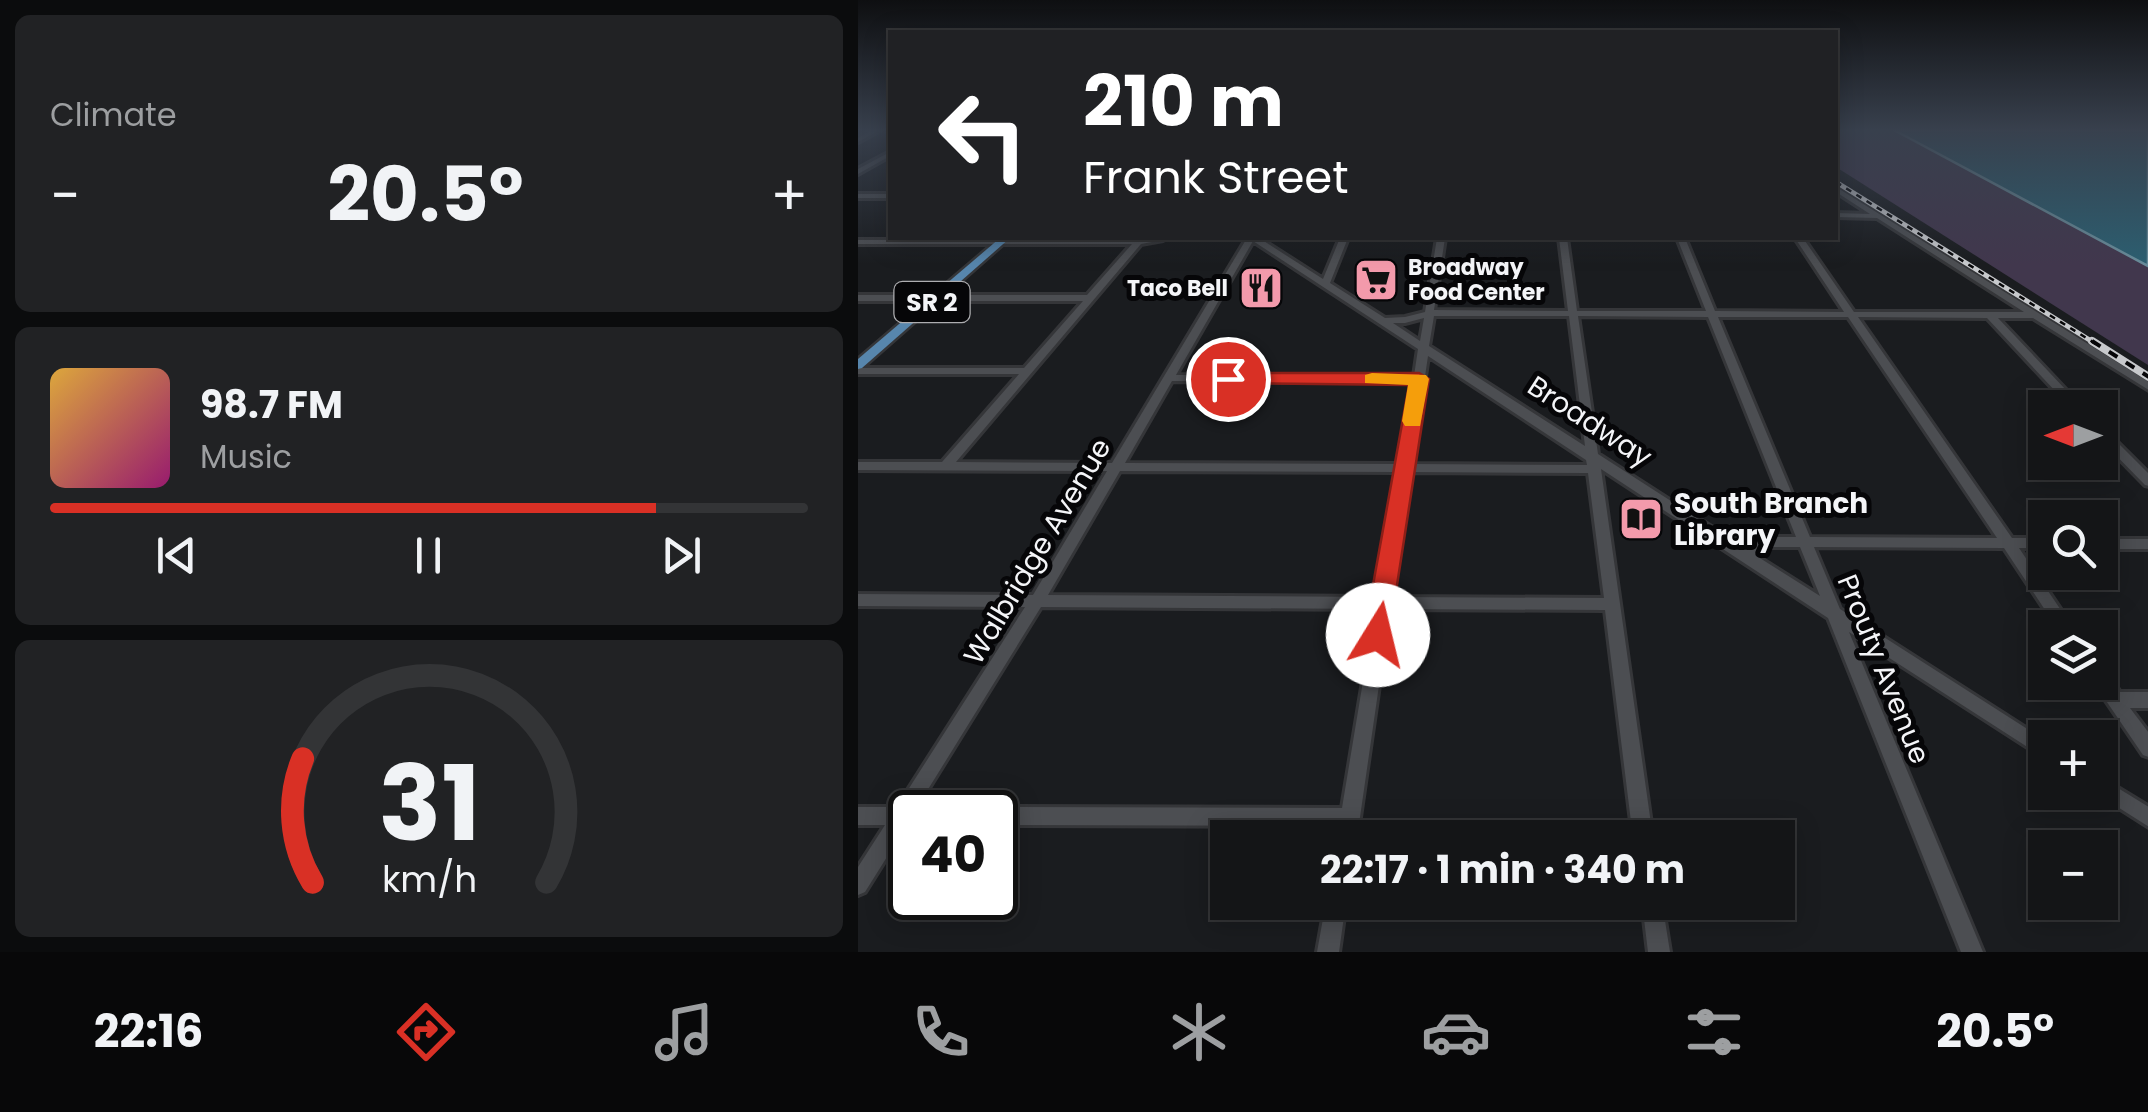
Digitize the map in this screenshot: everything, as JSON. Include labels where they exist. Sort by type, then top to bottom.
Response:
[{"type":"main road","name":"SR 2","points":[[858,368],[1003,240]]},
{"type":"street","points":[[1838,190],[2148,387]]},
{"type":"street","points":[[858,196],[888,196]]},
{"type":"street","points":[[1838,216],[1879,216]]},
{"type":"street","points":[[858,242],[1149,240]]},
{"type":"street","name":"Walbridge Avenue","points":[[922,790],[1251,240]]},
{"type":"street","name":"Broadway","points":[[1255,240],[2028,739]]},
{"type":"street","points":[[1326,283],[1343,240]]},
{"type":"street","points":[[1349,820],[1441,240]]},
{"type":"street","points":[[1563,240],[1641,820]]},
{"type":"street","name":"Prouty Avenue","points":[[1682,240],[1972,952]]},
{"type":"street","points":[[1799,240],[2054,610]]},
{"type":"street","points":[[946,466],[1138,242]]},
{"type":"street","points":[[858,298],[1090,298]]},
{"type":"street","points":[[1384,321],[1430,313],[2035,314]]},
{"type":"street","points":[[1989,314],[2061,390]]},
{"type":"street","points":[[858,368],[1027,371]]},
{"type":"street","points":[[1168,378],[1419,379]]},
{"type":"street","points":[[2118,451],[2148,482]]},
{"type":"street","points":[[858,466],[1405,468],[1594,462]]},
{"type":"street","points":[[1745,554],[1762,542],[2028,543]]},
{"type":"street","points":[[2118,544],[2148,544]]},
{"type":"street","points":[[858,600],[1611,604]]},
{"type":"street","points":[[2116,700],[2148,749]]},
{"type":"street","points":[[2118,700],[2148,700]]},
{"type":"street","points":[[2118,798],[2148,818]]},
{"type":"street","points":[[858,816],[888,816]]},
{"type":"street","points":[[1018,817],[1210,823]]},
{"type":"street","name":"Walbridge Avenue","points":[[858,885],[888,842]]},
{"type":"street","points":[[1328,952],[1333,920]]},
{"type":"street","points":[[1655,920],[1659,952]]},
{"type":"shaded area","points":[[1848,174],[1977,174],[2148,266],[2148,365]]},
{"type":"water","points":[[1977,174],[2148,174],[2148,266]]},
{"type":"railway","points":[[1838,183],[2096,344]]},
{"type":"railway","points":[[2092,341],[2149,377]]},
{"type":"slow traffic","points":[[1372,379],[1419,379],[1412,421]]},
{"type":"place","name":"Broadway Food Center","points":[[1376,280]]},
{"type":"place","name":"Taco Bell","points":[[1261,288]]},
{"type":"place","name":"South Branch Library","points":[[1641,519]]},
{"type":"route","points":[[1228,379],[1419,379],[1378,635]]}]
